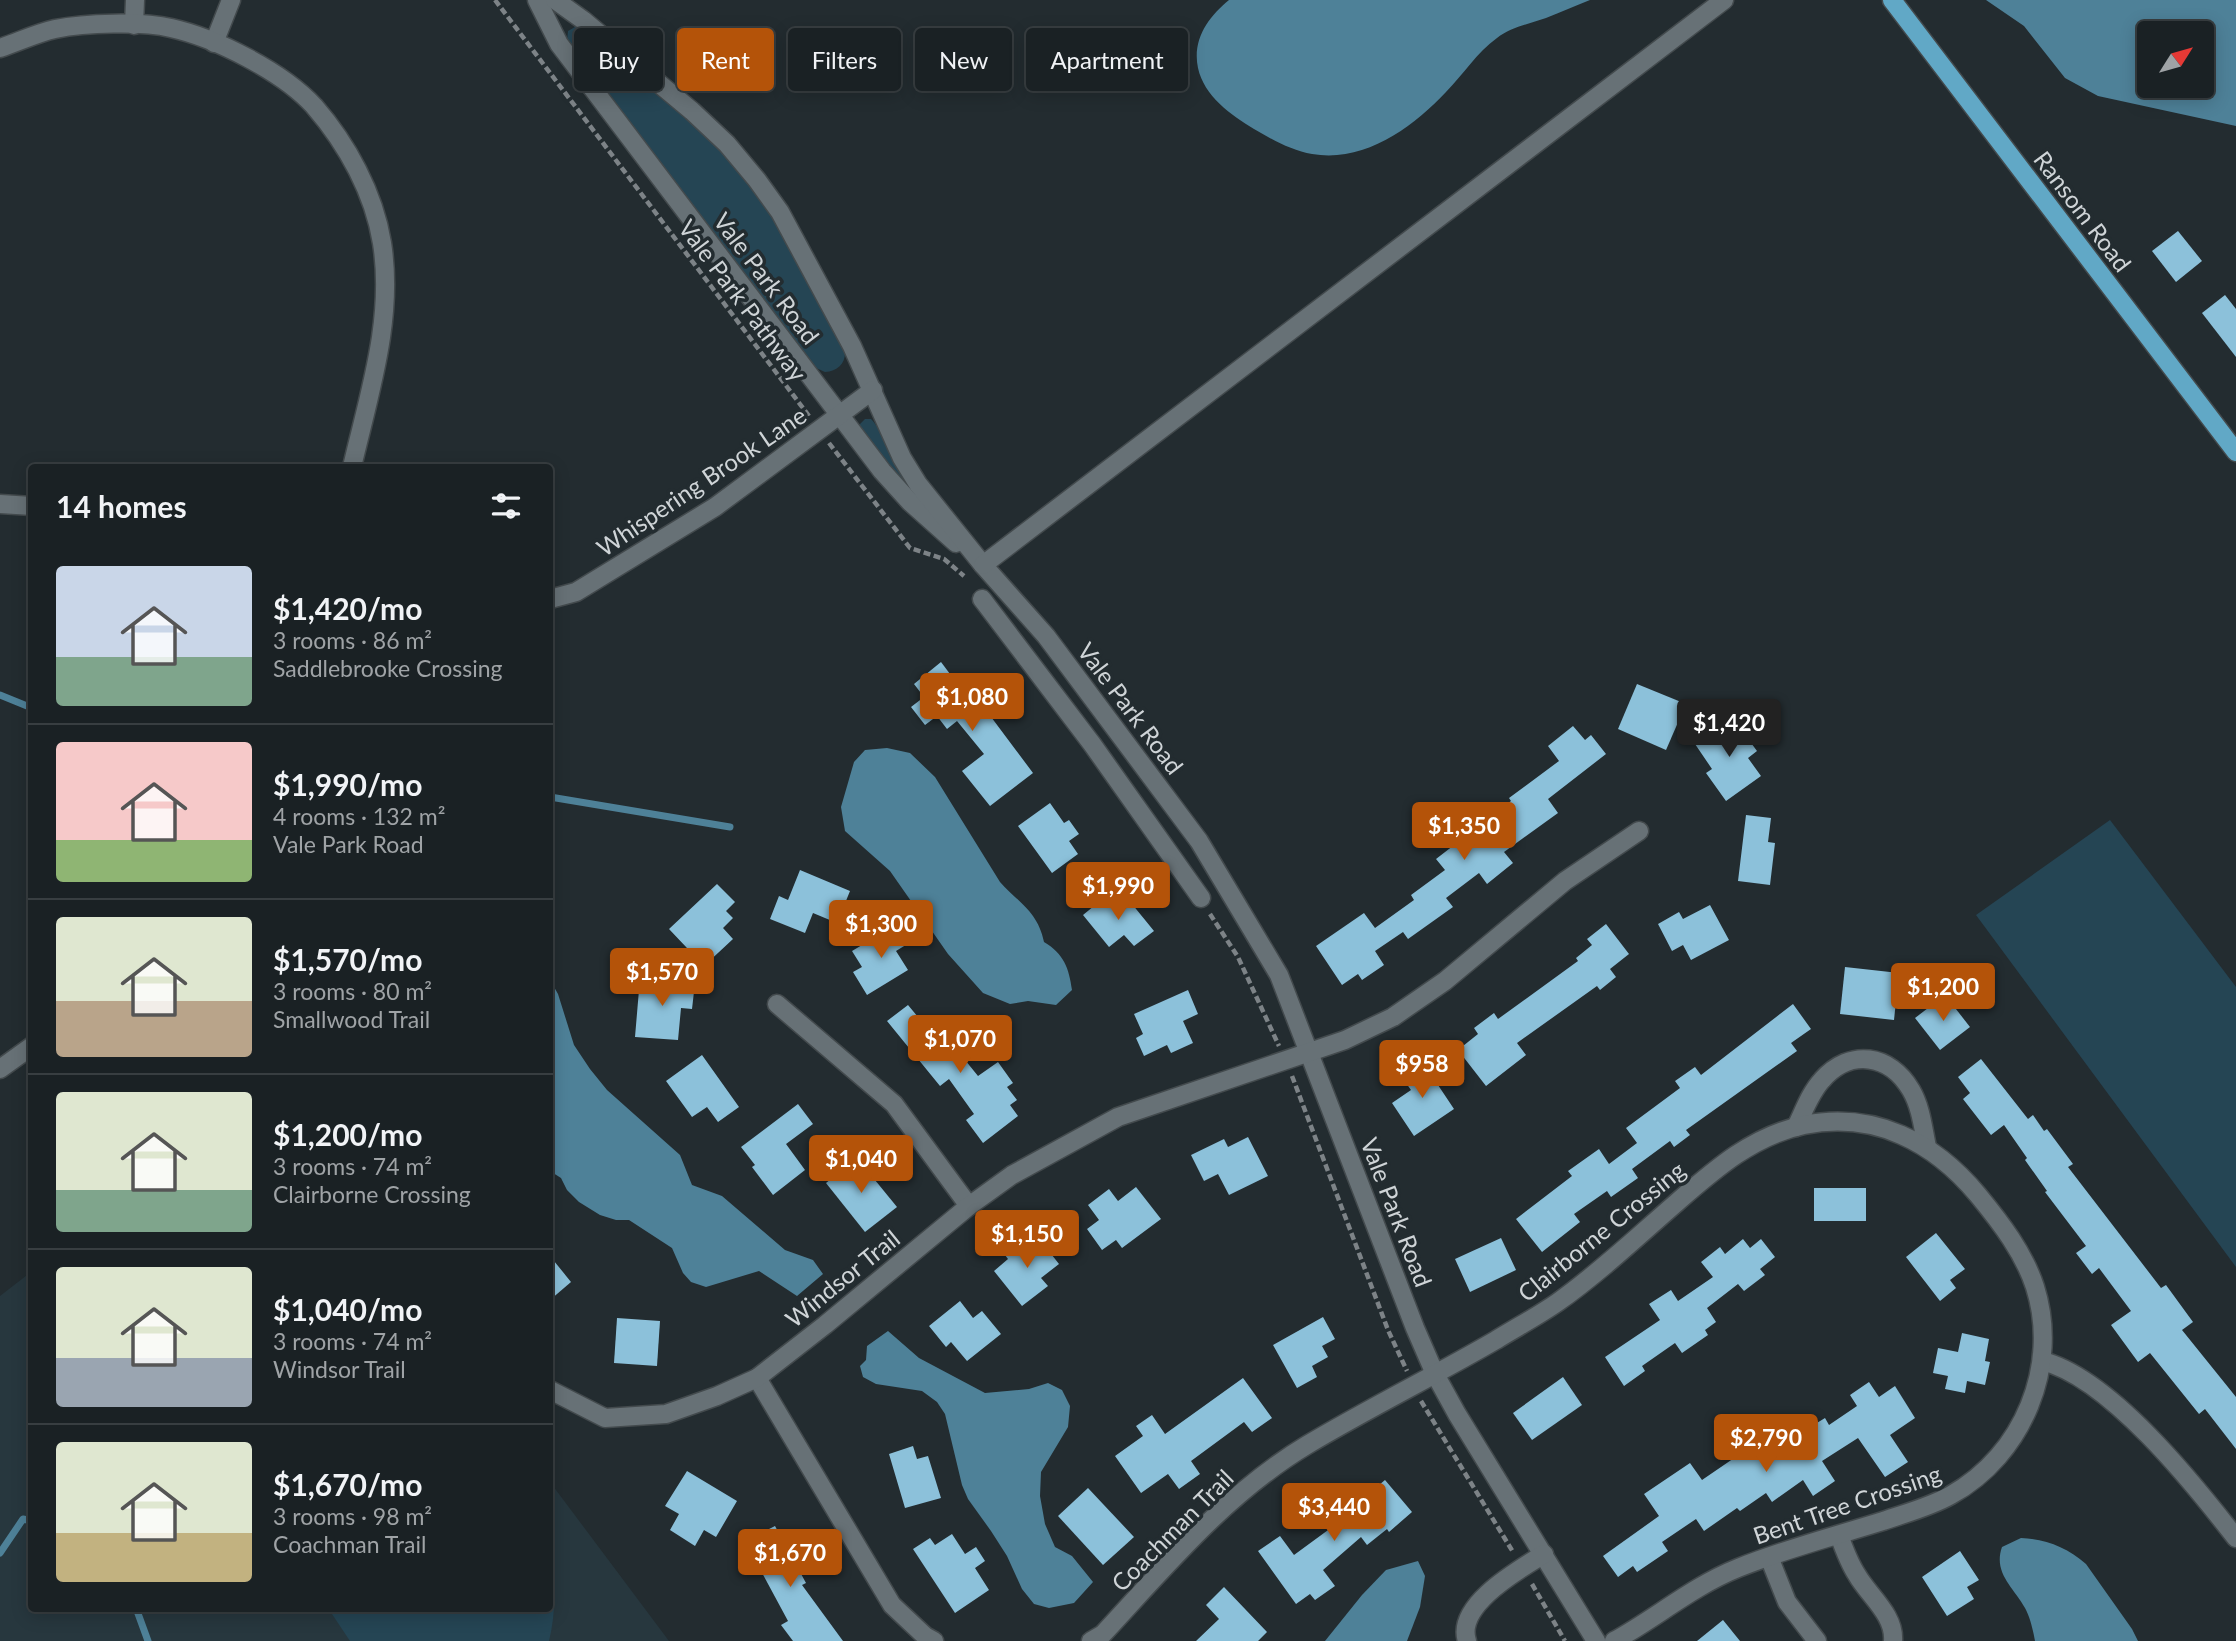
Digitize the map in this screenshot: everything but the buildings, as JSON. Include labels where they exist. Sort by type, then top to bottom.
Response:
[{"type":"main road","name":"Ransom Road","points":[[1892,0],[2236,452]]},
{"type":"street","points":[[134,25],[135,0]]},
{"type":"street","points":[[214,43],[231,0]]},
{"type":"street","name":"Vale Park Road","points":[[537,0],[559,44],[882,471],[910,502],[983,565]]},
{"type":"street","name":"Vale Park Road","points":[[555,0],[692,111],[727,144],[757,180],[789,229],[873,390],[889,431],[913,476],[983,565],[1046,636],[1199,841],[1228,886],[1279,975],[1435,1374],[1596,1641]]},
{"type":"street","points":[[983,565],[1724,0]]},
{"type":"street","points":[[0,48],[54,29],[111,23],[170,28],[214,43],[271,72],[313,105],[343,146],[368,191],[382,242],[385,293],[380,348],[353,464]]},
{"type":"street","name":"Whispering Brook Lane","points":[[553,598],[576,592],[715,507],[873,390]]},
{"type":"street","points":[[0,504],[28,506]]},
{"type":"street","points":[[982,598],[1092,744],[1201,898]]},
{"type":"street","points":[[1092,744],[1114,726]]},
{"type":"street","name":"Windsor Trail","points":[[553,1392],[605,1418],[666,1414],[717,1396],[757,1377],[825,1325],[969,1206],[1012,1175],[1118,1117],[1371,1029],[1420,999],[1565,881],[1639,831]]},
{"type":"street","points":[[777,1004],[894,1104],[969,1206]]},
{"type":"street","points":[[0,1069],[28,1049]]},
{"type":"street","points":[[1796,1127],[1822,1080],[1839,1065],[1856,1058],[1878,1060],[1895,1071],[1910,1089],[1918,1106],[1927,1147]]},
{"type":"street","name":"Clairborne Crossing","points":[[1435,1374],[1538,1316],[1564,1298],[1740,1151],[1762,1139],[1796,1127],[1829,1122],[1850,1122],[1891,1130],[1927,1147],[1977,1193],[2003,1226],[2026,1264],[2039,1301],[2042,1361]]},
{"type":"street","points":[[2042,1361],[2067,1369],[2080,1377],[2122,1411],[2173,1461],[2236,1538]]},
{"type":"street","name":"Bent Tree Crossing","points":[[1614,1641],[1717,1577],[1939,1501],[1970,1483],[2011,1441],[2023,1421],[2036,1389],[2042,1361]]},
{"type":"street","name":"Coachman Trail","points":[[1091,1641],[1103,1634],[1199,1531],[1249,1487],[1304,1446],[1435,1374]]},
{"type":"street","points":[[757,1377],[892,1605],[934,1641]]},
{"type":"street","points":[[1839,1535],[1858,1577],[1887,1616],[1892,1626],[1893,1641]]},
{"type":"street","points":[[1467,1641],[1466,1628],[1471,1616],[1489,1591],[1544,1554]]},
{"type":"street","points":[[1769,1557],[1787,1602],[1817,1641]]},
{"type":"path","name":"Vale Park Pathway","points":[[495,0],[910,548],[944,559],[962,573],[982,598]]},
{"type":"shaded area","points":[[1229,0],[1590,0],[1502,34],[1483,50],[1433,105],[1402,130],[1368,148],[1331,155],[1304,152],[1267,137],[1228,111],[1206,87],[1198,68],[1197,48],[1208,22]]},
{"type":"shaded area","points":[[1986,0],[2236,0],[2236,126],[2098,96],[2065,78],[2024,26]]},
{"type":"shaded area","points":[[575,27],[581,28],[574,28],[574,50],[567,41],[568,31]]},
{"type":"shaded area","points":[[605,91],[659,91],[711,139],[749,182],[789,243],[845,350],[843,362],[837,368],[825,372],[814,367]]},
{"type":"shaded area","points":[[865,419],[871,419],[884,439],[905,479],[900,483],[859,430],[859,425]]},
{"type":"shaded area","points":[[887,748],[910,753],[935,777],[1000,882],[1032,915],[1044,942],[1061,957],[1067,968],[1072,990],[1056,1005],[1028,1001],[1010,1004],[983,993],[948,954],[890,871],[845,831],[841,807],[854,762],[865,750]]},
{"type":"shaded area","points":[[2110,820],[2236,987],[2236,1267],[1976,915]]},
{"type":"shaded area","points":[[553,985],[574,1045],[590,1069],[607,1090],[680,1155],[692,1185],[722,1196],[785,1250],[813,1260],[823,1274],[797,1296],[759,1271],[706,1287],[691,1282],[683,1273],[672,1248],[629,1220],[616,1220],[600,1215],[579,1202],[567,1190],[561,1178],[553,1173]]},
{"type":"shaded area","points":[[28,1274],[28,1612],[553,1612],[553,1486],[669,1641],[0,1641],[0,1296]]},
{"type":"shaded area","points":[[888,1331],[919,1358],[985,1393],[1029,1389],[1048,1383],[1062,1390],[1070,1406],[1068,1427],[1041,1472],[1040,1496],[1045,1524],[1055,1547],[1072,1556],[1093,1582],[1074,1603],[1049,1608],[1034,1604],[1022,1589],[1007,1556],[968,1499],[962,1485],[945,1414],[937,1402],[922,1391],[876,1384],[863,1377],[860,1366],[866,1360],[867,1346]]},
{"type":"shaded area","points":[[2021,1538],[2055,1545],[2086,1564],[2138,1641],[2035,1641],[2027,1612],[2000,1565],[2002,1547]]},
{"type":"shaded area","points":[[1418,1561],[1425,1576],[1420,1607],[1407,1641],[1325,1641],[1386,1570]]},
{"type":"shaded area","points":[[553,1575],[554,1597],[553,1619],[549,1641],[350,1641],[331,1612],[553,1612]]},
{"type":"waterway","points":[[0,695],[28,706]]},
{"type":"waterway","points":[[553,798],[730,827]]},
{"type":"waterway","points":[[0,1553],[23,1519],[28,1520]]},
{"type":"waterway","points":[[137,1612],[148,1641]]}]
